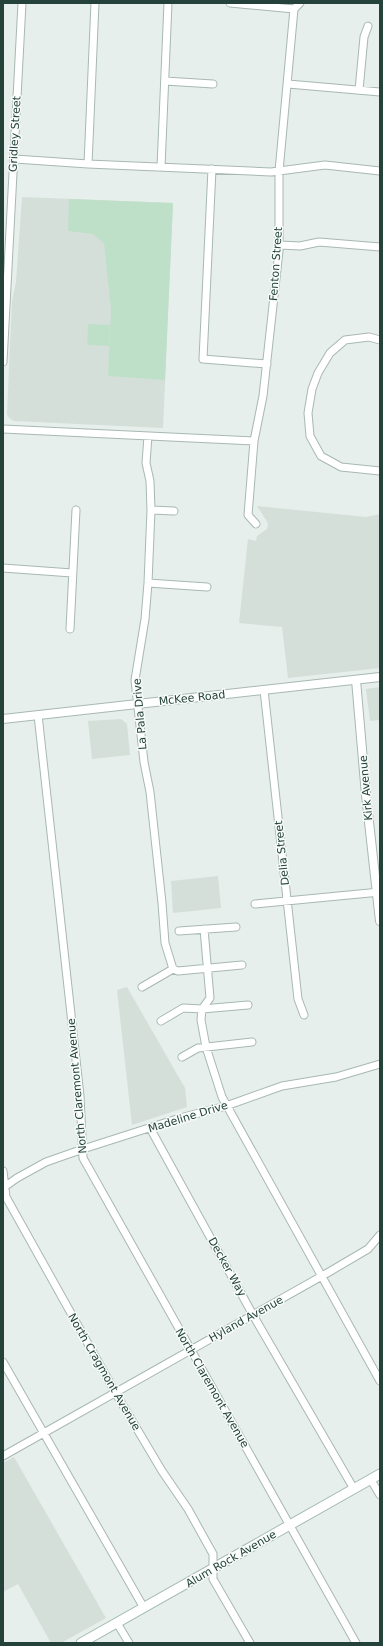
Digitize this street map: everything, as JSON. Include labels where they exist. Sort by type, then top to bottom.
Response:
[{"type":"main road","name":"Alum Rock Avenue","points":[[82,1643],[380,1474]]},
{"type":"street","name":"Gridley Street","points":[[3,362],[15,159],[22,3]]},
{"type":"street","points":[[88,164],[95,3]]},
{"type":"street","points":[[161,167],[168,3]]},
{"type":"street","points":[[230,3],[294,9],[300,3]]},
{"type":"street","name":"Fenton Street","points":[[256,524],[248,515],[254,441],[263,396],[280,245],[279,171],[294,9]]},
{"type":"street","points":[[359,90],[364,37],[368,26]]},
{"type":"street","points":[[165,81],[213,84]]},
{"type":"street","points":[[288,84],[380,92]]},
{"type":"street","points":[[15,159],[88,164],[279,171],[325,165],[380,171]]},
{"type":"street","points":[[212,169],[203,359],[267,364]]},
{"type":"street","points":[[3,196],[12,197]]},
{"type":"street","points":[[280,245],[300,246],[319,242],[380,247]]},
{"type":"street","points":[[380,340],[369,337],[345,340],[330,353],[318,373],[312,389],[308,413],[310,436],[321,456],[341,467],[380,471]]},
{"type":"street","points":[[3,429],[254,441]]},
{"type":"street","name":"La Pala Drive","points":[[148,436],[146,463],[150,481],[151,510],[148,583],[145,619],[135,680],[144,762],[150,792],[165,943],[173,969]]},
{"type":"street","points":[[70,629],[76,510]]},
{"type":"street","points":[[151,510],[174,511]]},
{"type":"street","points":[[3,568],[72,573]]},
{"type":"street","points":[[148,583],[207,587]]},
{"type":"street","name":"McKee Road","points":[[3,719],[380,677]]},
{"type":"street","name":"Kirk Avenue","points":[[356,680],[366,795],[379,892],[380,920]]},
{"type":"street","name":"Delia Street","points":[[264,690],[298,999],[304,1015]]},
{"type":"street","name":"North Claremont Avenue","points":[[38,715],[80,1096],[83,1149],[82,1158],[356,1643]]},
{"type":"street","points":[[255,904],[379,892]]},
{"type":"street","points":[[178,931],[236,927]]},
{"type":"street","points":[[204,929],[210,998],[202,1009],[202,1020],[206,1047],[226,1106],[380,1381]]},
{"type":"street","points":[[142,987],[173,969],[178,971],[242,964]]},
{"type":"street","points":[[161,1021],[183,1008],[202,1009],[248,1005]]},
{"type":"street","points":[[182,1057],[198,1048],[252,1042]]},
{"type":"street","name":"Madeline Drive","points":[[4,1188],[17,1178],[46,1162],[83,1149],[226,1106],[282,1086],[336,1077],[380,1064]]},
{"type":"street","name":"Decker Way","points":[[150,1128],[253,1315],[354,1489]]},
{"type":"street","name":"North Cragmont Avenue","points":[[3,1171],[6,1197],[115,1392],[162,1471],[188,1509],[213,1555],[213,1579],[250,1643]]},
{"type":"street","name":"Hyland Avenue","points":[[3,1456],[321,1277],[368,1249],[380,1235]]},
{"type":"street","points":[[3,1362],[144,1608]]},
{"type":"street","points":[[371,1480],[380,1495]]},
{"type":"street","points":[[117,1623],[129,1643]]},
{"type":"shaded area","points":[[22,197],[173,203],[163,428],[14,421],[9,418],[7,414],[12,301],[16,282]]},
{"type":"shaded area","points":[[257,506],[366,517],[380,514],[380,668],[288,678],[282,627],[239,623],[248,539],[256,541],[257,536],[267,529],[268,523]]},
{"type":"shaded area","points":[[380,687],[380,720],[370,721],[366,689]]},
{"type":"shaded area","points":[[121,719],[127,724],[130,755],[92,759],[88,721]]},
{"type":"shaded area","points":[[218,876],[221,908],[173,913],[171,881]]},
{"type":"shaded area","points":[[127,987],[185,1088],[187,1107],[132,1125],[117,990]]},
{"type":"shaded area","points":[[14,1457],[106,1618],[61,1643],[51,1643],[18,1584],[3,1592],[3,1463]]},
{"type":"green space","points":[[69,199],[173,203],[165,380],[108,376],[111,310],[104,243],[93,234],[68,231]]},
{"type":"green space","points":[[88,324],[110,325],[109,346],[87,345]]}]
